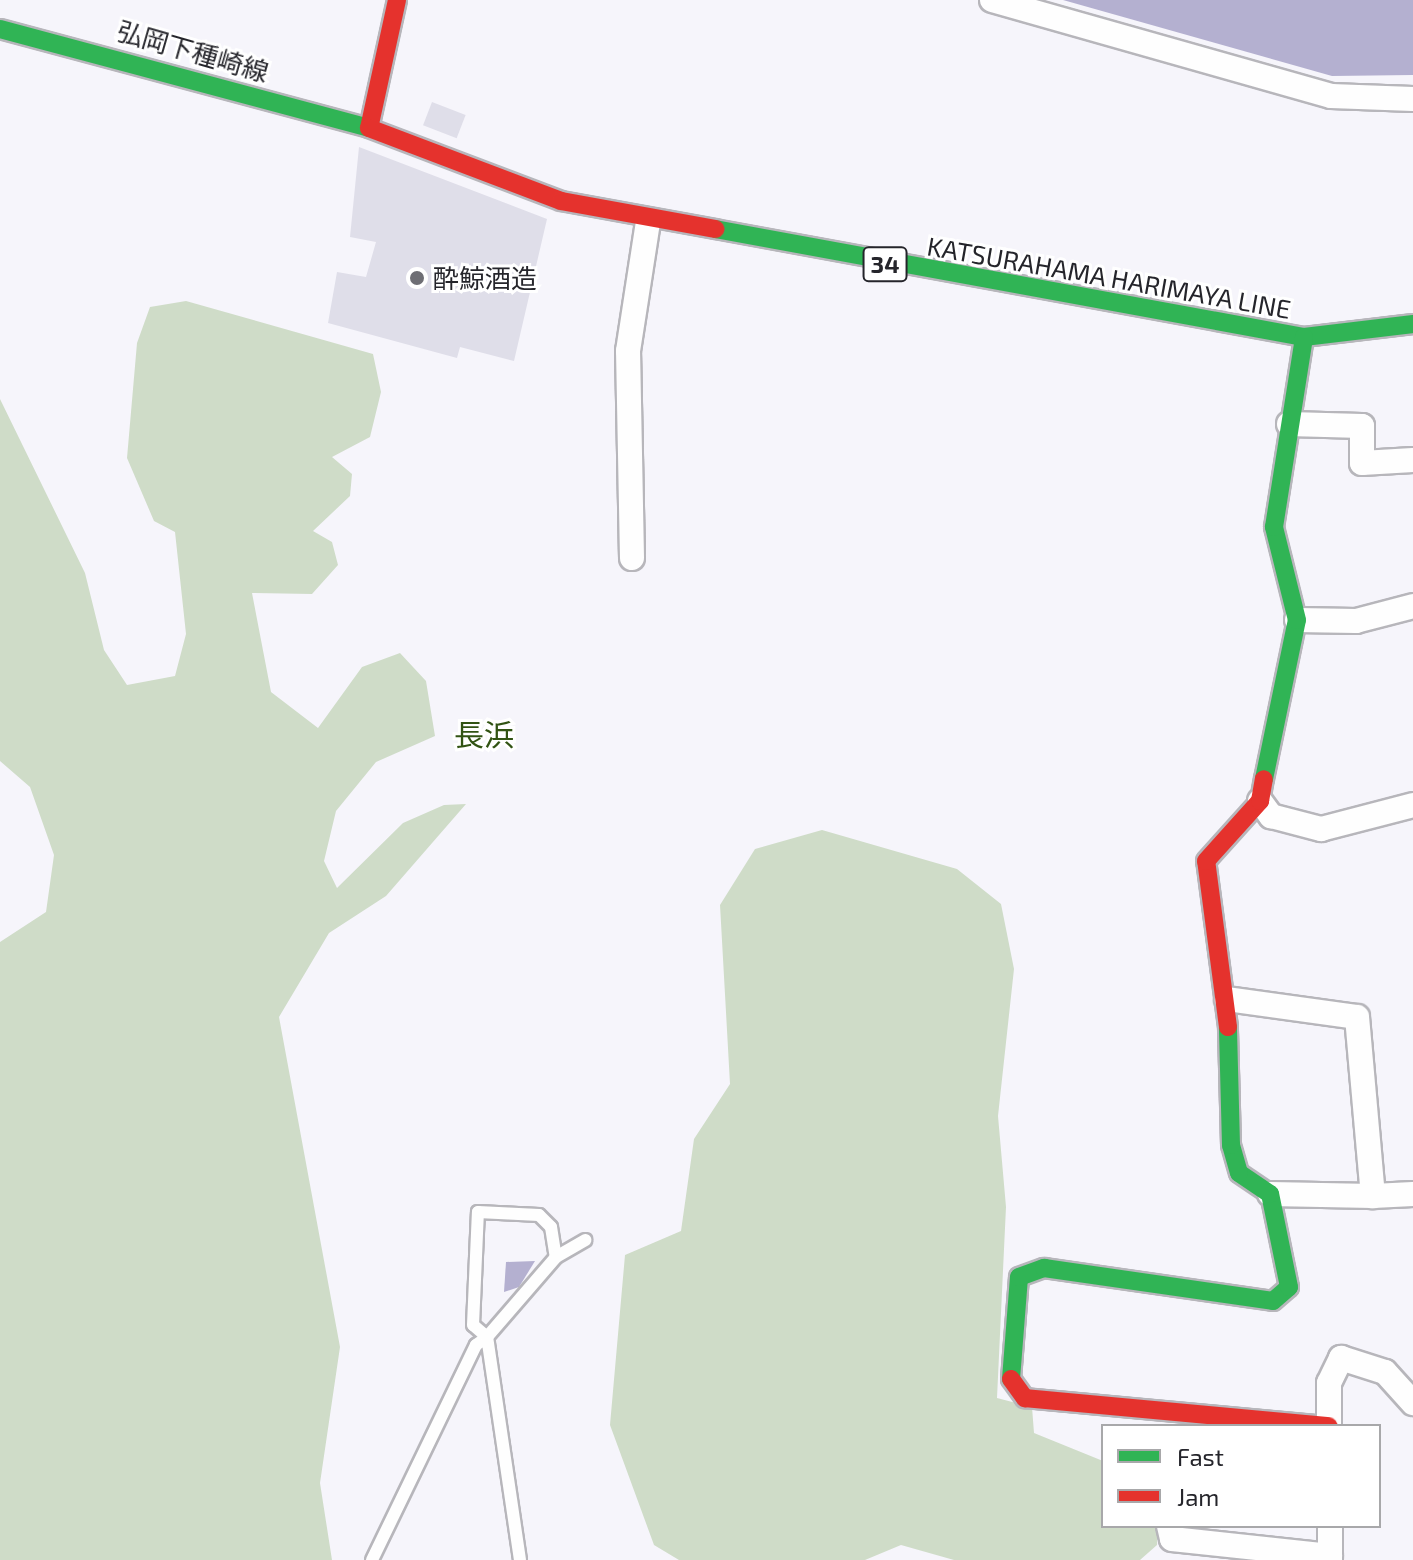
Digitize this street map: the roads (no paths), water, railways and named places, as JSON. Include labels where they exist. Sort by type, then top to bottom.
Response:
[{"type":"street","points":[[369,128],[397,0]]},
{"type":"street","points":[[992,0],[1331,96],[1413,99]]},
{"type":"street","name":"弘岡下種崎線","points":[[0,29],[369,128]]},
{"type":"street","name":"KATSURAHAMA HARIMAYA LINE","points":[[369,128],[561,201],[648,222],[1304,337],[1413,324]]},
{"type":"street","points":[[632,558],[628,351],[648,222]]},
{"type":"street","points":[[1304,337],[1274,527],[1297,620],[1260,801],[1206,861],[1227,999],[1231,1145],[1239,1173],[1270,1194],[1413,1194]]},
{"type":"street","points":[[1289,424],[1362,426],[1362,463],[1413,460]]},
{"type":"street","points":[[1297,620],[1356,621],[1413,606]]},
{"type":"street","points":[[1260,801],[1271,816],[1321,829],[1413,805]]},
{"type":"street","points":[[1227,999],[1357,1017],[1373,1196]]},
{"type":"street","points":[[1270,1194],[1289,1287],[1273,1301],[1044,1268],[1019,1277],[1010,1378],[1025,1398],[1138,1416],[1308,1424]]},
{"type":"street","points":[[1329,1424],[1329,1383],[1341,1358],[1385,1372],[1413,1403]]},
{"type":"street","points":[[1169,1528],[1172,1539],[1330,1558],[1330,1528]]},
{"type":"lane","points":[[520,1560],[487,1337],[473,1325],[478,1212],[539,1215],[551,1227],[556,1257]]},
{"type":"lane","points":[[372,1560],[476,1345],[487,1337],[556,1257],[585,1240]]},
{"type":"place","name":"酔鯨酒造","points":[[417,278]]},
{"type":"district","name":"長浜","points":[[484,734]]}]
